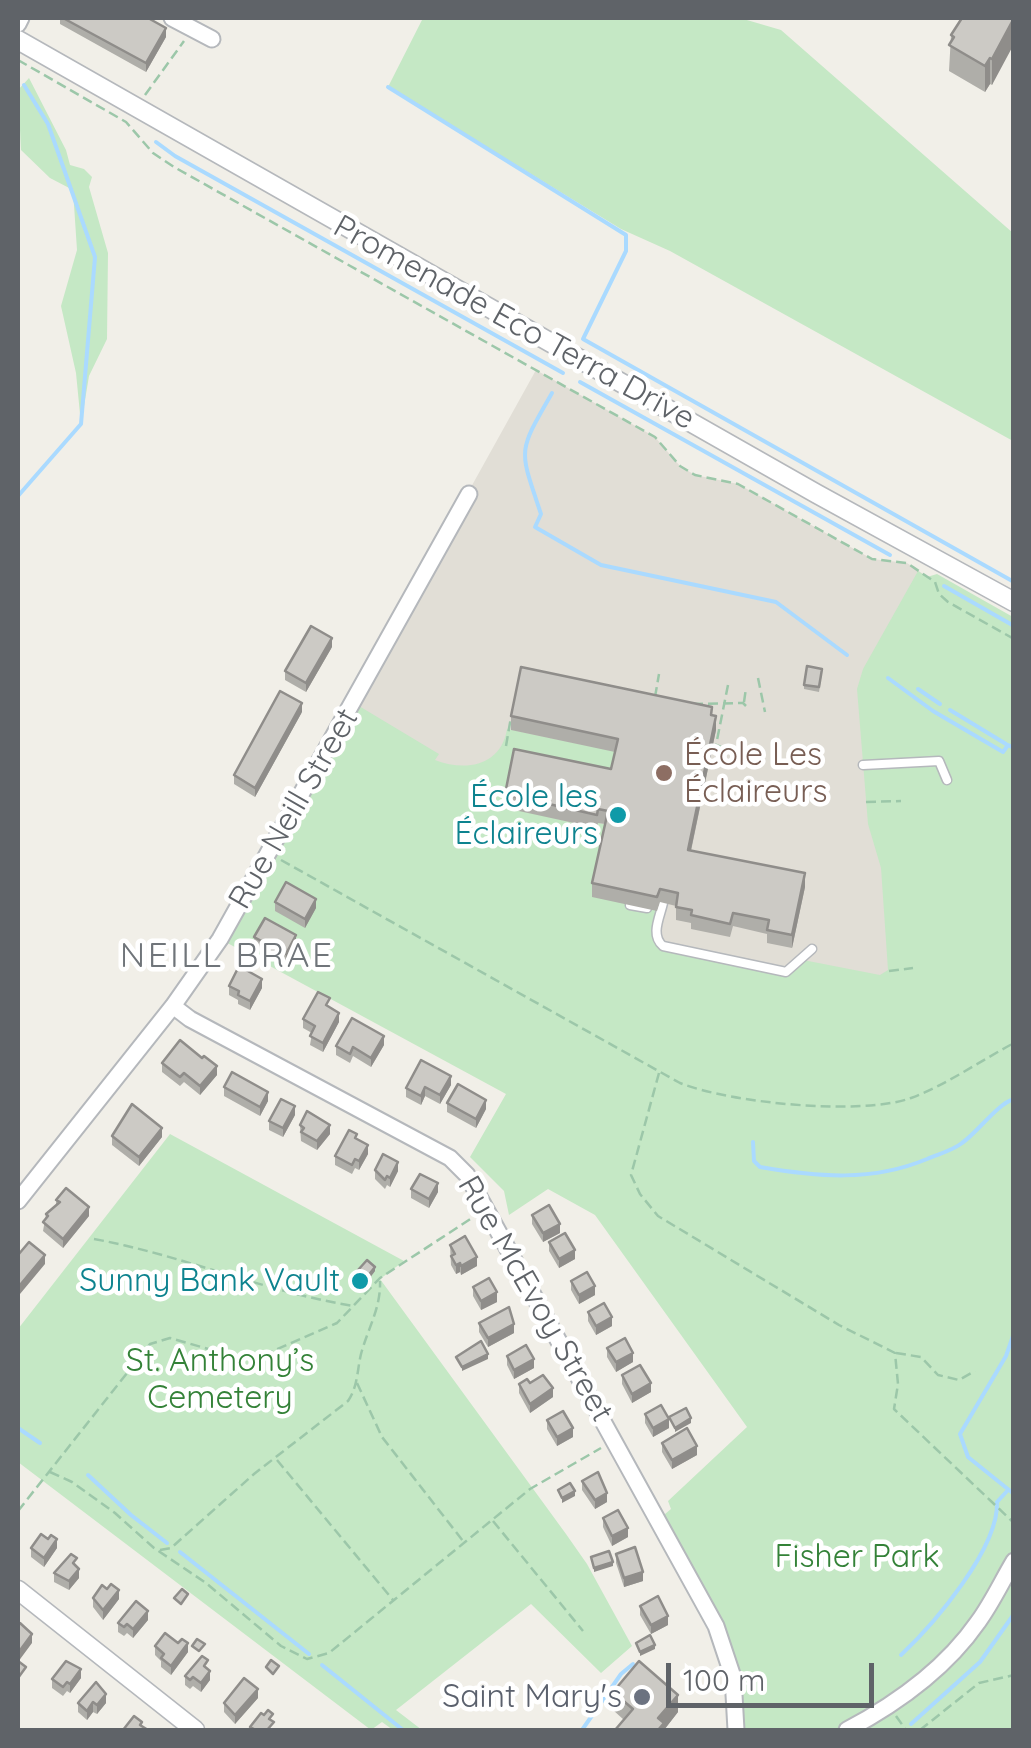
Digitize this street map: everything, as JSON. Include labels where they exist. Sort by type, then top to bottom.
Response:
[{"type":"street","points":[[172,18],[212,40]]},
{"type":"street","name":"Promenade Eco Terra Drive","points":[[18,40],[1014,602]]},
{"type":"street","name":"Rue Neill Street","points":[[18,1201],[173,1006],[220,939],[469,494]]},
{"type":"street","name":"Rue McEvoy Street","points":[[173,1006],[190,1020],[450,1158],[467,1175],[716,1626],[733,1677],[736,1730]]},
{"type":"street","points":[[847,1730],[890,1706],[922,1681],[977,1624],[1014,1561]]},
{"type":"street","points":[[18,1590],[195,1730]]},
{"type":"lane","points":[[863,765],[939,761],[946,780]]},
{"type":"lane","points":[[630,905],[662,907],[656,931],[663,946],[786,972],[812,949]]},
{"type":"path","points":[[136,109],[193,30]]},
{"type":"path","points":[[18,60],[126,122],[153,152],[174,167],[655,437],[688,471],[738,484],[872,558],[907,563],[935,582],[938,594],[948,602],[1014,639]]},
{"type":"path","points":[[656,704],[658,674]]},
{"type":"path","points":[[758,678],[765,712]]},
{"type":"path","points":[[728,686],[716,745],[732,751]]},
{"type":"path","points":[[690,704],[745,705],[746,688]]},
{"type":"path","points":[[506,746],[512,714]]},
{"type":"path","points":[[866,802],[901,800]]},
{"type":"path","points":[[268,853],[699,1090],[750,1101],[885,1105],[912,1098],[1014,1042]]},
{"type":"path","points":[[888,971],[912,968]]},
{"type":"path","points":[[659,1071],[631,1176],[658,1216],[839,1325],[895,1352],[921,1357],[938,1376],[959,1380],[975,1371]]},
{"type":"path","points":[[18,1511],[150,1344],[182,1339],[228,1356],[254,1356],[326,1329],[356,1306],[380,1278],[486,1210]]},
{"type":"path","points":[[94,1239],[154,1251],[252,1284],[356,1306]]},
{"type":"path","points":[[154,1548],[172,1548],[243,1483],[342,1408],[357,1382],[362,1351],[378,1307],[380,1278]]},
{"type":"path","points":[[895,1352],[898,1384],[894,1410],[1014,1523]]},
{"type":"path","points":[[357,1382],[382,1437],[464,1542]]},
{"type":"path","points":[[50,1472],[101,1502],[281,1646],[308,1659],[329,1652],[530,1488],[615,1441]]},
{"type":"path","points":[[276,1459],[392,1600]]},
{"type":"path","points":[[492,1520],[583,1631]]},
{"type":"path","points":[[920,1730],[979,1683],[1014,1674]]},
{"type":"path","points":[[890,1706],[906,1730]]},
{"type":"shaded area","name":"École Les Éclaireurs","points":[[536,370],[655,437],[680,466],[695,475],[738,484],[872,559],[907,563],[935,582],[1013,1043],[268,853]]},
{"type":"green space","points":[[423,18],[740,18],[781,30],[1013,233],[1013,441],[670,251],[621,229],[388,87]]},
{"type":"green space","points":[[29,78],[70,165],[84,169],[92,177],[89,187],[108,253],[107,339],[89,376],[81,424],[76,373],[61,306],[77,250],[73,190],[50,178],[21,150],[18,90]]},
{"type":"green space","name":"Fisher Park","points":[[918,571],[927,577],[937,574],[1013,617],[1013,1730],[736,1730],[733,1677],[659,1519],[671,1509],[668,1501],[747,1427],[595,1215],[548,1189],[509,1215],[504,1191],[470,1157],[506,1094],[220,939],[354,703],[439,754],[435,760],[447,764],[470,765],[490,758],[498,751],[507,729],[618,752],[611,782],[506,807],[596,828],[598,823],[608,825],[661,911],[659,944],[786,972],[798,959],[880,975],[888,970],[881,868],[868,824],[857,689],[863,669]]},
{"type":"green space","name":"St. Anthony’s Cemetery","points":[[170,1134],[404,1261],[380,1279],[587,1564],[632,1646],[601,1673],[531,1604],[396,1710],[422,1730],[393,1730],[382,1722],[371,1730],[18,1462],[18,1329]]},
{"type":"building","points":[[63,18],[148,18],[166,28],[146,63]]},
{"type":"building","points":[[962,18],[1014,18],[985,66],[949,45]]},
{"type":"building","points":[[311,626],[332,638],[306,683],[285,671]]},
{"type":"building","points":[[807,666],[822,669],[819,687],[804,685]]},
{"type":"building","name":"École les Éclaireurs","points":[[521,667],[712,707],[711,715],[716,716],[688,850],[805,873],[792,935],[767,930],[769,920],[733,913],[730,924],[691,915],[692,910],[676,907],[678,893],[660,889],[657,897],[592,883],[608,811],[598,809],[597,815],[505,794],[514,749],[611,769],[618,739],[511,716]]},
{"type":"building","points":[[280,691],[302,703],[255,788],[234,775]]},
{"type":"building","points":[[286,882],[316,899],[305,919],[275,902]]},
{"type":"building","points":[[265,918],[296,935],[286,954],[254,937]]},
{"type":"building","points":[[239,966],[262,979],[250,1001],[229,986]]},
{"type":"building","points":[[318,992],[330,998],[326,1005],[339,1013],[323,1043],[310,1036],[315,1026],[303,1019]]},
{"type":"building","points":[[352,1018],[384,1036],[371,1058],[353,1047],[350,1054],[336,1046]]},
{"type":"building","points":[[180,1040],[217,1066],[200,1086],[162,1063]]},
{"type":"building","points":[[421,1060],[451,1076],[440,1095],[425,1087],[421,1096],[406,1088]]},
{"type":"building","points":[[232,1072],[268,1092],[260,1107],[224,1087]]},
{"type":"building","points":[[458,1084],[486,1100],[476,1119],[447,1103]]},
{"type":"building","points":[[281,1099],[295,1106],[283,1128],[269,1121]]},
{"type":"building","points":[[132,1104],[162,1128],[139,1157],[112,1136]]},
{"type":"building","points":[[307,1111],[330,1125],[317,1141],[301,1132]]},
{"type":"building","points":[[349,1130],[368,1145],[352,1165],[335,1156]]},
{"type":"building","points":[[383,1154],[398,1162],[385,1180],[375,1170]]},
{"type":"building","points":[[420,1174],[438,1183],[429,1199],[411,1189]]},
{"type":"building","points":[[66,1188],[89,1207],[63,1239],[43,1222]]},
{"type":"building","points":[[549,1205],[560,1224],[543,1233],[532,1215]]},
{"type":"building","points":[[565,1233],[575,1250],[559,1259],[549,1242]]},
{"type":"building","points":[[465,1236],[477,1257],[456,1265],[450,1245]]},
{"type":"building","points":[[29,1242],[45,1255],[20,1285],[18,1255]]},
{"type":"building","points":[[367,1260],[375,1267],[359,1287],[350,1279]]},
{"type":"building","points":[[587,1272],[595,1286],[579,1295],[571,1281]]},
{"type":"building","points":[[489,1278],[497,1292],[481,1301],[473,1287]]},
{"type":"building","points":[[604,1303],[612,1317],[596,1326],[588,1312]]},
{"type":"building","points":[[509,1307],[514,1324],[488,1338],[479,1323]]},
{"type":"building","points":[[625,1338],[633,1353],[616,1362],[607,1348]]},
{"type":"building","points":[[481,1341],[488,1354],[462,1367],[456,1357]]},
{"type":"building","points":[[526,1345],[534,1359],[514,1370],[507,1356]]},
{"type":"building","points":[[640,1365],[651,1383],[632,1394],[622,1375]]},
{"type":"building","points":[[543,1375],[553,1388],[530,1404],[519,1384]]},
{"type":"building","points":[[661,1405],[669,1419],[653,1428],[645,1414]]},
{"type":"building","points":[[686,1408],[691,1418],[675,1428],[669,1417]]},
{"type":"building","points":[[563,1411],[573,1428],[557,1437],[547,1420]]},
{"type":"building","points":[[687,1428],[697,1446],[672,1460],[662,1443]]},
{"type":"building","points":[[598,1472],[607,1493],[595,1500],[582,1481]]},
{"type":"building","points":[[570,1483],[575,1491],[562,1498],[558,1490]]},
{"type":"building","points":[[618,1510],[628,1528],[612,1536],[603,1518]]},
{"type":"building","points":[[41,1534],[57,1539],[44,1558],[31,1548]]},
{"type":"building","points":[[635,1547],[643,1572],[624,1578],[616,1554]]},
{"type":"building","points":[[609,1551],[613,1562],[594,1568],[591,1557]]},
{"type":"building","points":[[71,1554],[77,1558],[73,1563],[79,1569],[69,1581],[54,1573]]},
{"type":"building","points":[[111,1584],[119,1590],[103,1610],[93,1598],[102,1585],[107,1589]]},
{"type":"building","points":[[182,1589],[188,1594],[181,1604],[174,1598]]},
{"type":"building","points":[[658,1596],[668,1616],[651,1625],[640,1606]]},
{"type":"building","points":[[136,1601],[148,1611],[133,1629],[127,1624],[124,1627],[118,1623]]},
{"type":"building","points":[[20,1623],[32,1634],[18,1653],[18,1626]]},
{"type":"building","points":[[165,1633],[178,1643],[182,1639],[188,1643],[171,1666],[155,1646]]},
{"type":"building","points":[[650,1635],[655,1645],[640,1652],[636,1643]]},
{"type":"building","points":[[197,1639],[205,1644],[199,1651],[192,1646]]},
{"type":"building","points":[[202,1656],[208,1660],[204,1666],[210,1671],[201,1683],[185,1676]]},
{"type":"building","points":[[271,1660],[279,1666],[273,1674],[266,1667]]},
{"type":"building","points":[[18,1661],[26,1667],[18,1678]]},
{"type":"building","points":[[66,1661],[81,1669],[63,1687],[52,1679]]},
{"type":"building","points":[[639,1661],[678,1695],[658,1718],[664,1723],[658,1730],[615,1730],[633,1709],[613,1692]]},
{"type":"building","points":[[244,1678],[258,1689],[235,1715],[224,1703]]},
{"type":"building","points":[[96,1682],[106,1694],[87,1711],[78,1703]]},
{"type":"building","points":[[268,1710],[273,1714],[269,1719],[274,1722],[267,1730],[250,1727],[261,1713],[264,1715]]},
{"type":"building","points":[[134,1716],[142,1722],[140,1725],[148,1730],[123,1730]]},
{"type":"waterway","points":[[18,496],[81,424],[95,257],[48,124],[24,85]]},
{"type":"waterway","points":[[388,87],[626,235],[626,251],[583,339],[1014,582]]},
{"type":"waterway","points":[[156,142],[563,373]]},
{"type":"waterway","points":[[580,382],[890,555]]},
{"type":"waterway","points":[[552,393],[532,428],[525,452],[541,514],[535,527],[601,565],[776,602],[847,655]]},
{"type":"waterway","points":[[944,586],[1014,626]]},
{"type":"waterway","points":[[18,636],[18,643]]},
{"type":"waterway","points":[[888,678],[933,711],[1003,752],[1008,745],[1014,748]]},
{"type":"waterway","points":[[918,689],[940,704]]},
{"type":"waterway","points":[[950,710],[1006,744]]},
{"type":"waterway","points":[[753,1142],[754,1161],[760,1167],[824,1175],[886,1171],[954,1148],[1014,1099]]},
{"type":"waterway","points":[[1014,1333],[1006,1356],[960,1434],[968,1457],[1014,1494]]},
{"type":"waterway","points":[[18,1428],[40,1443]]},
{"type":"waterway","points":[[88,1475],[167,1543]]},
{"type":"waterway","points":[[901,1655],[962,1584],[987,1541],[997,1502],[1008,1490]]},
{"type":"waterway","points":[[180,1552],[309,1654]]},
{"type":"waterway","points":[[911,1724],[980,1662],[1014,1614]]},
{"type":"waterway","points":[[582,1730],[621,1674],[633,1664]]},
{"type":"waterway","points":[[322,1665],[403,1730]]},
{"type":"place","name":"École Les Éclaireurs","points":[[664,773]]},
{"type":"place","name":"École les Éclaireurs","points":[[618,815]]},
{"type":"place","name":"Sunny Bank Vault","points":[[360,1281]]},
{"type":"place","name":"Saint Mary's","points":[[642,1697]]},
{"type":"district","name":"NEILL BRAE","points":[[227,956]]}]
